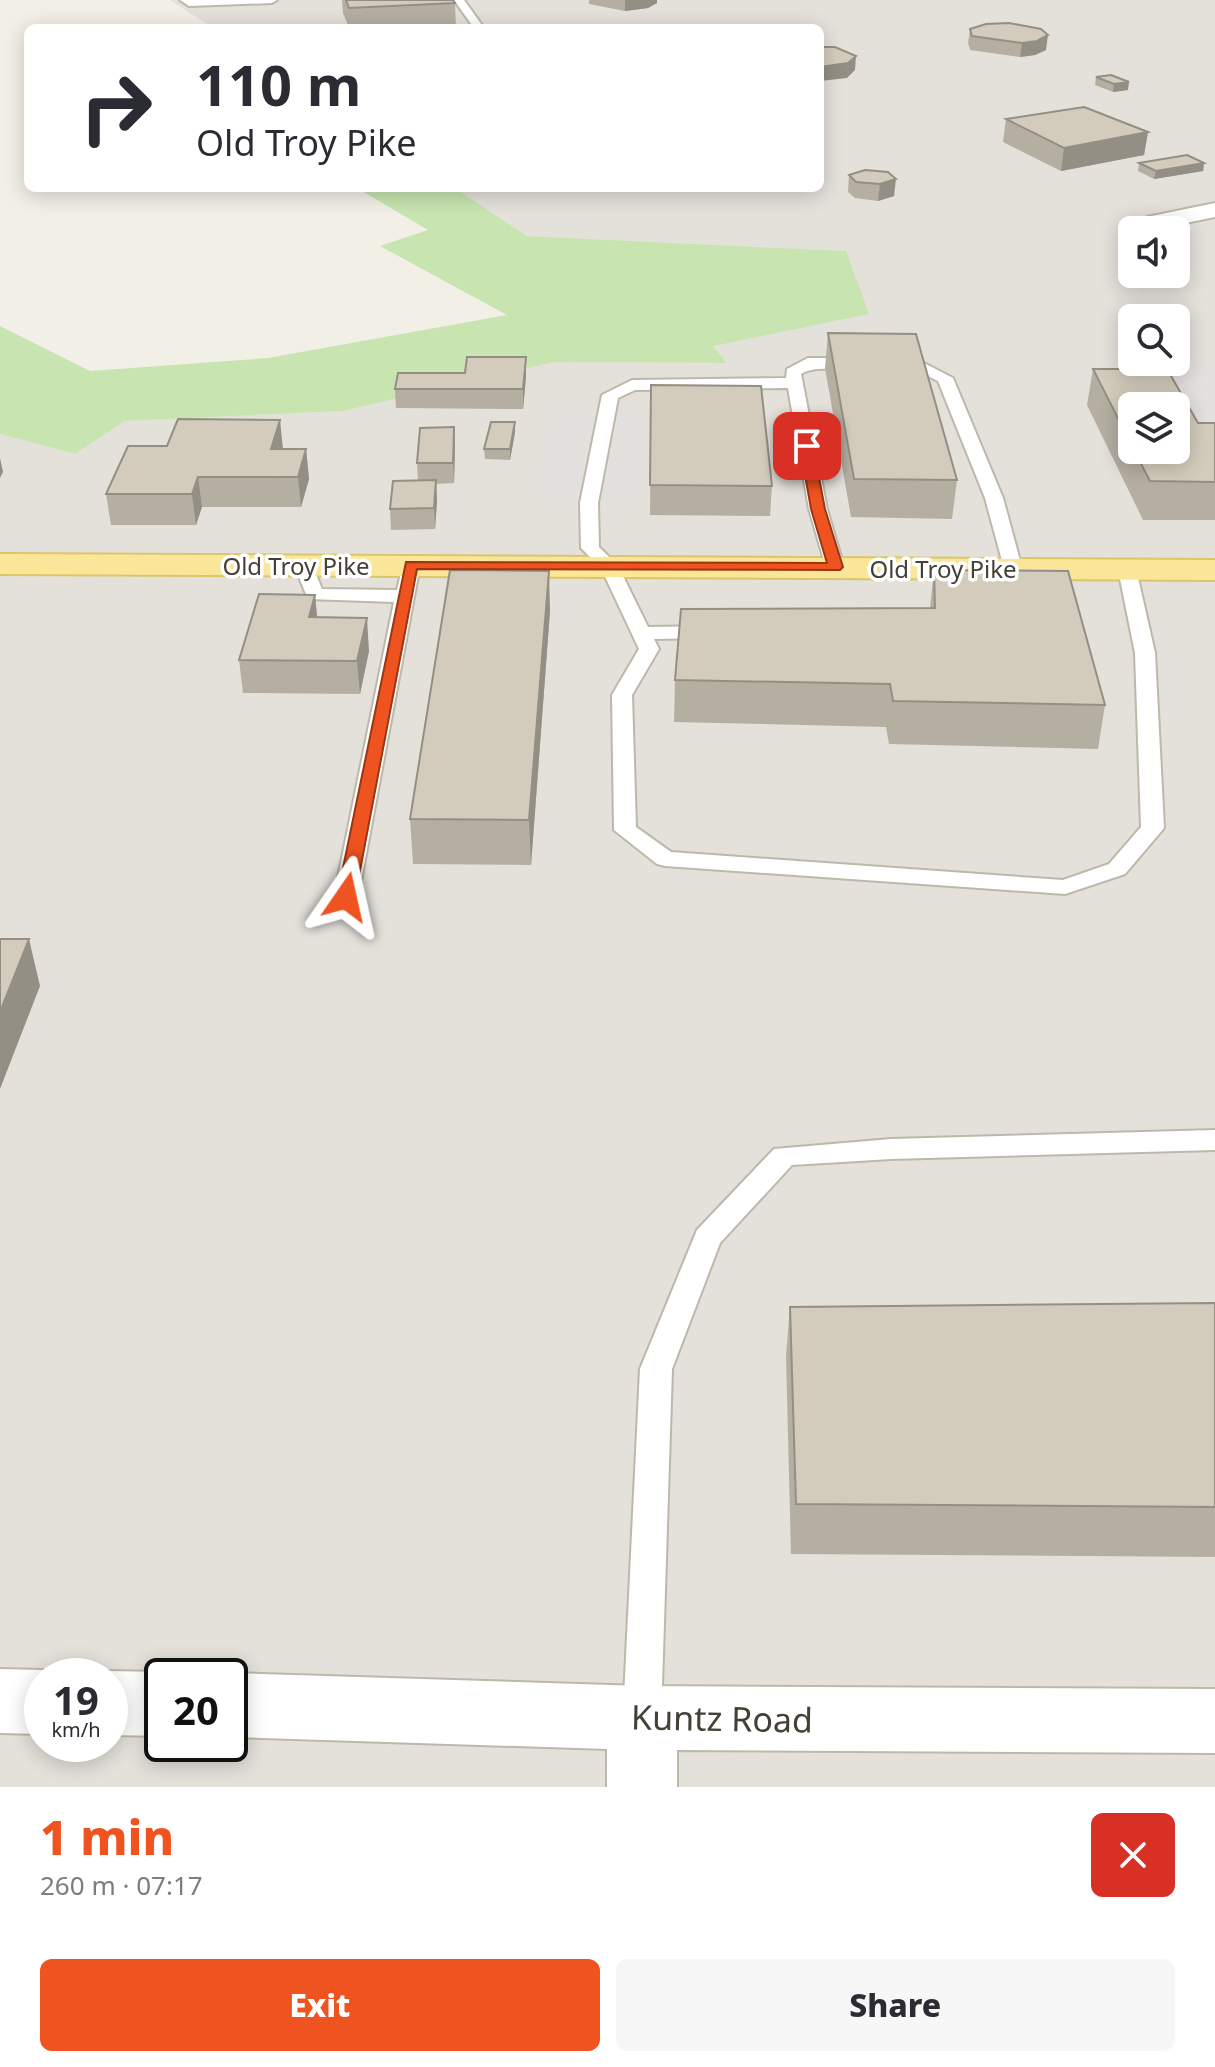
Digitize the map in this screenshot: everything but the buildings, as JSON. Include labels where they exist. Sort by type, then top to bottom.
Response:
[{"type":"main road","name":"Old Troy Pike","points":[[0,564],[303,565],[408,580],[609,566],[1215,570]]},
{"type":"street","points":[[1186,216],[1215,210]]},
{"type":"street","points":[[0,1701],[24,1702]]},
{"type":"street","name":"Kuntz Road","points":[[248,1706],[642,1718],[1215,1721]]},
{"type":"street","points":[[642,1718],[642,1787]]},
{"type":"lane","points":[[185,0],[189,3],[272,0]]},
{"type":"lane","points":[[459,0],[476,24]]},
{"type":"lane","points":[[835,567],[818,509],[793,372],[808,363],[905,362],[945,378],[994,498],[1013,568]]},
{"type":"lane","points":[[795,383],[632,385],[610,395],[589,503],[590,548],[609,566],[649,649],[622,695],[625,830],[665,859],[1065,887],[1117,869],[1153,828],[1145,653],[1127,569]]},
{"type":"lane","points":[[346,897],[408,580]]},
{"type":"lane","points":[[641,633],[735,631]]},
{"type":"lane","points":[[642,1718],[656,1369],[707,1238],[784,1156],[873,1148],[1109,1147],[1215,1140]]},
{"type":"shaded area","points":[[170,0],[1215,0],[1215,1787],[0,1787],[0,434],[75,454],[125,421],[343,411],[554,362],[725,363],[712,346],[845,251],[527,236],[461,192],[824,192],[824,24],[207,24]]},
{"type":"shaded area","points":[[1190,366],[1203,366],[1215,372],[1215,446],[1190,420],[1190,392],[1118,392],[1118,400],[1099,400],[1073,369],[1118,368],[1118,376],[1190,376]]},
{"type":"shaded area","points":[[547,412],[644,412],[643,500],[537,499]]},
{"type":"green space","points":[[364,192],[461,192],[527,236],[846,251],[869,314],[713,346],[726,363],[554,362],[343,411],[125,421],[75,454],[0,434],[0,326],[90,371],[268,358],[507,315],[380,246],[428,230]]},
{"type":"route","points":[[346,897],[411,565],[835,567],[818,509],[807,446]]}]
